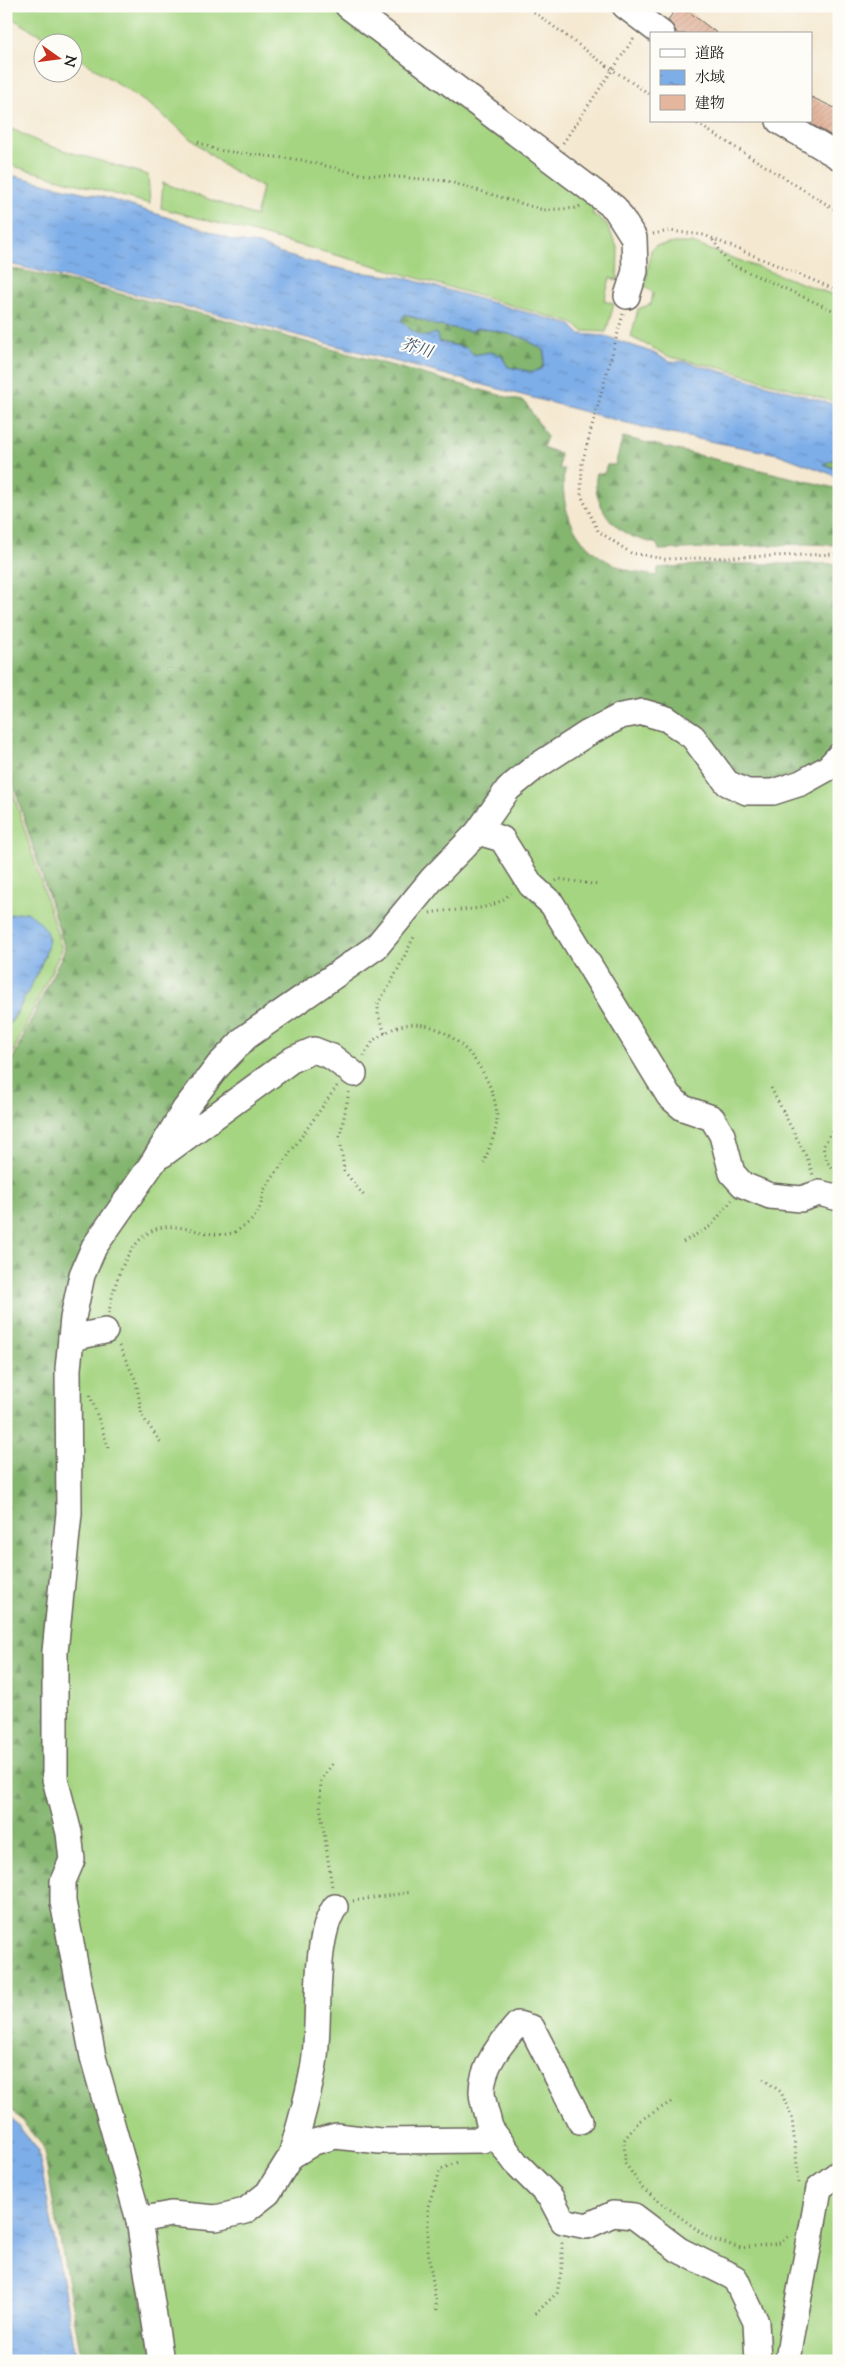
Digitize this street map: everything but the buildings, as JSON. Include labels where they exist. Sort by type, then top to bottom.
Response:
[{"type":"street","points":[[348,6],[615,208],[634,238],[635,271],[628,296]]},
{"type":"street","points":[[625,6],[653,21]]},
{"type":"street","points":[[781,122],[839,157]]},
{"type":"street","points":[[161,2361],[139,2220],[93,2058],[63,1902],[63,1881],[72,1860],[69,1833],[55,1779],[55,1652],[69,1513],[68,1369],[71,1338],[82,1274],[94,1247],[154,1161],[185,1109],[218,1066],[246,1037],[376,947],[433,878],[478,832],[508,789],[534,768],[588,733],[621,716],[643,712],[675,723],[693,737],[723,779],[736,788],[747,792],[773,792],[801,783],[828,768],[839,756]]},
{"type":"street","points":[[478,832],[502,839],[529,881],[552,904],[669,1096],[683,1108],[712,1118],[722,1135],[732,1173],[743,1185],[770,1196],[801,1199],[829,1195]]},
{"type":"street","points":[[154,1161],[293,1059],[314,1050],[332,1057],[351,1072]]},
{"type":"street","points":[[71,1338],[105,1331]]},
{"type":"street","points":[[139,2220],[171,2214],[216,2218],[245,2211],[268,2193],[291,2156],[314,2063],[323,1938],[329,1916],[335,1907]]},
{"type":"street","points":[[580,2121],[532,2028],[518,2024],[506,2036],[484,2074],[482,2094],[490,2128],[516,2163],[552,2198],[563,2221],[587,2226],[613,2214],[634,2216],[679,2250],[734,2278],[756,2322],[758,2361]]},
{"type":"street","points":[[291,2156],[314,2142],[336,2136],[380,2142],[483,2140],[490,2128]]},
{"type":"street","points":[[788,2361],[796,2302],[809,2253],[819,2188],[839,2172]]},
{"type":"path","points":[[526,6],[611,69],[650,94]]},
{"type":"path","points":[[552,159],[611,69],[653,21]]},
{"type":"path","points":[[695,122],[839,212]]},
{"type":"path","points":[[198,142],[216,150],[300,160],[360,174],[447,181],[543,210],[577,208],[598,194]]},
{"type":"path","points":[[634,238],[669,231],[704,235],[839,291]]},
{"type":"path","points":[[713,239],[728,263],[839,313]]},
{"type":"path","points":[[628,296],[582,463],[581,496],[598,531],[631,553],[665,558],[839,554]]},
{"type":"path","points":[[424,920],[430,913],[448,910],[474,911],[506,898],[529,881],[550,885],[559,879],[599,885]]},
{"type":"path","points":[[385,1033],[378,1015],[378,1002],[391,984],[418,928]]},
{"type":"path","points":[[162,1444],[142,1416],[136,1381],[122,1350],[105,1331],[113,1289],[124,1263],[140,1240],[156,1228],[178,1228],[232,1234],[251,1222],[262,1205],[264,1190],[375,1039],[398,1025],[422,1023],[448,1034],[476,1062],[491,1088],[497,1119],[484,1163]]},
{"type":"path","points":[[351,1072],[340,1137],[344,1172],[365,1197]]},
{"type":"path","points":[[771,1088],[808,1160],[829,1195]]},
{"type":"path","points":[[839,1118],[823,1147],[827,1162],[839,1175]]},
{"type":"path","points":[[683,1242],[711,1226],[743,1185]]},
{"type":"path","points":[[87,1387],[109,1449]]},
{"type":"path","points":[[332,1764],[321,1781],[320,1805],[335,1907],[353,1901],[412,1892]]},
{"type":"path","points":[[763,2079],[781,2092],[792,2118],[799,2186]]},
{"type":"path","points":[[671,2102],[639,2121],[624,2140],[625,2164],[643,2189],[708,2238],[741,2248],[780,2243],[792,2234]]},
{"type":"path","points":[[437,2310],[428,2250],[428,2206],[441,2170],[462,2160]]},
{"type":"path","points":[[535,2314],[556,2293],[562,2266],[563,2221]]},
{"type":"green space","points":[[6,6],[335,6],[426,80],[597,206],[592,214],[606,223],[618,249],[617,280],[610,278],[604,301],[614,304],[606,332],[583,331],[572,323],[362,262],[161,208],[163,183],[256,216],[262,187],[223,165],[154,108],[82,60],[82,32],[36,32],[6,15]]},
{"type":"green space","points":[[6,126],[43,144],[148,175],[150,204],[6,164]]},
{"type":"green space","points":[[692,243],[839,297],[839,403],[721,368],[670,357],[631,337],[638,309],[651,304],[653,293],[645,286],[651,250],[655,246]]},
{"type":"green space","points":[[6,268],[31,272],[222,319],[525,402],[547,437],[543,447],[560,454],[559,469],[564,469],[564,491],[567,511],[575,529],[585,544],[599,556],[616,566],[657,576],[658,568],[710,564],[839,564],[839,748],[824,764],[749,787],[649,708],[529,768],[376,942],[252,1030],[83,1260],[52,1781],[107,2117],[154,2361],[82,2361],[43,2146],[6,2102],[6,1073],[65,949],[6,761]]},
{"type":"green space","points":[[405,314],[417,319],[470,331],[479,328],[524,338],[545,351],[543,368],[534,372],[508,367],[501,355],[491,352],[474,355],[467,348],[417,336],[401,320]]},
{"type":"green space","points":[[623,437],[839,489],[839,545],[802,544],[659,550],[657,544],[630,536],[607,516],[596,490],[597,473],[604,474],[607,465],[615,465]]},
{"type":"green space","points":[[839,457],[839,470],[823,464]]},
{"type":"green space","points":[[621,720],[839,762],[839,2361],[167,2361],[67,1894],[60,1782],[72,1356],[86,1281],[215,1078],[505,802]]},
{"type":"green space","points":[[6,770],[62,949],[6,1067],[6,1028],[15,1017],[45,956],[49,939],[27,912],[6,915],[6,832],[9,818],[6,809]]},
{"type":"water","name":"芥川","points":[[6,174],[103,197],[207,230],[234,241],[259,244],[278,253],[314,263],[356,272],[401,277],[571,325],[580,334],[605,336],[651,352],[670,361],[685,362],[720,371],[839,406],[839,457],[823,464],[839,470],[839,477],[778,454],[661,432],[221,315],[6,263]],"holes":[[[405,314],[435,325],[470,331],[479,328],[524,338],[545,351],[543,368],[533,372],[508,367],[501,355],[491,352],[474,355],[467,348],[439,342],[436,333],[421,336],[401,320]]]},
{"type":"water","points":[[27,912],[45,929],[48,946],[32,983],[6,1028],[6,915]]},
{"type":"water","points":[[6,2111],[38,2150],[77,2361],[6,2361]]}]
